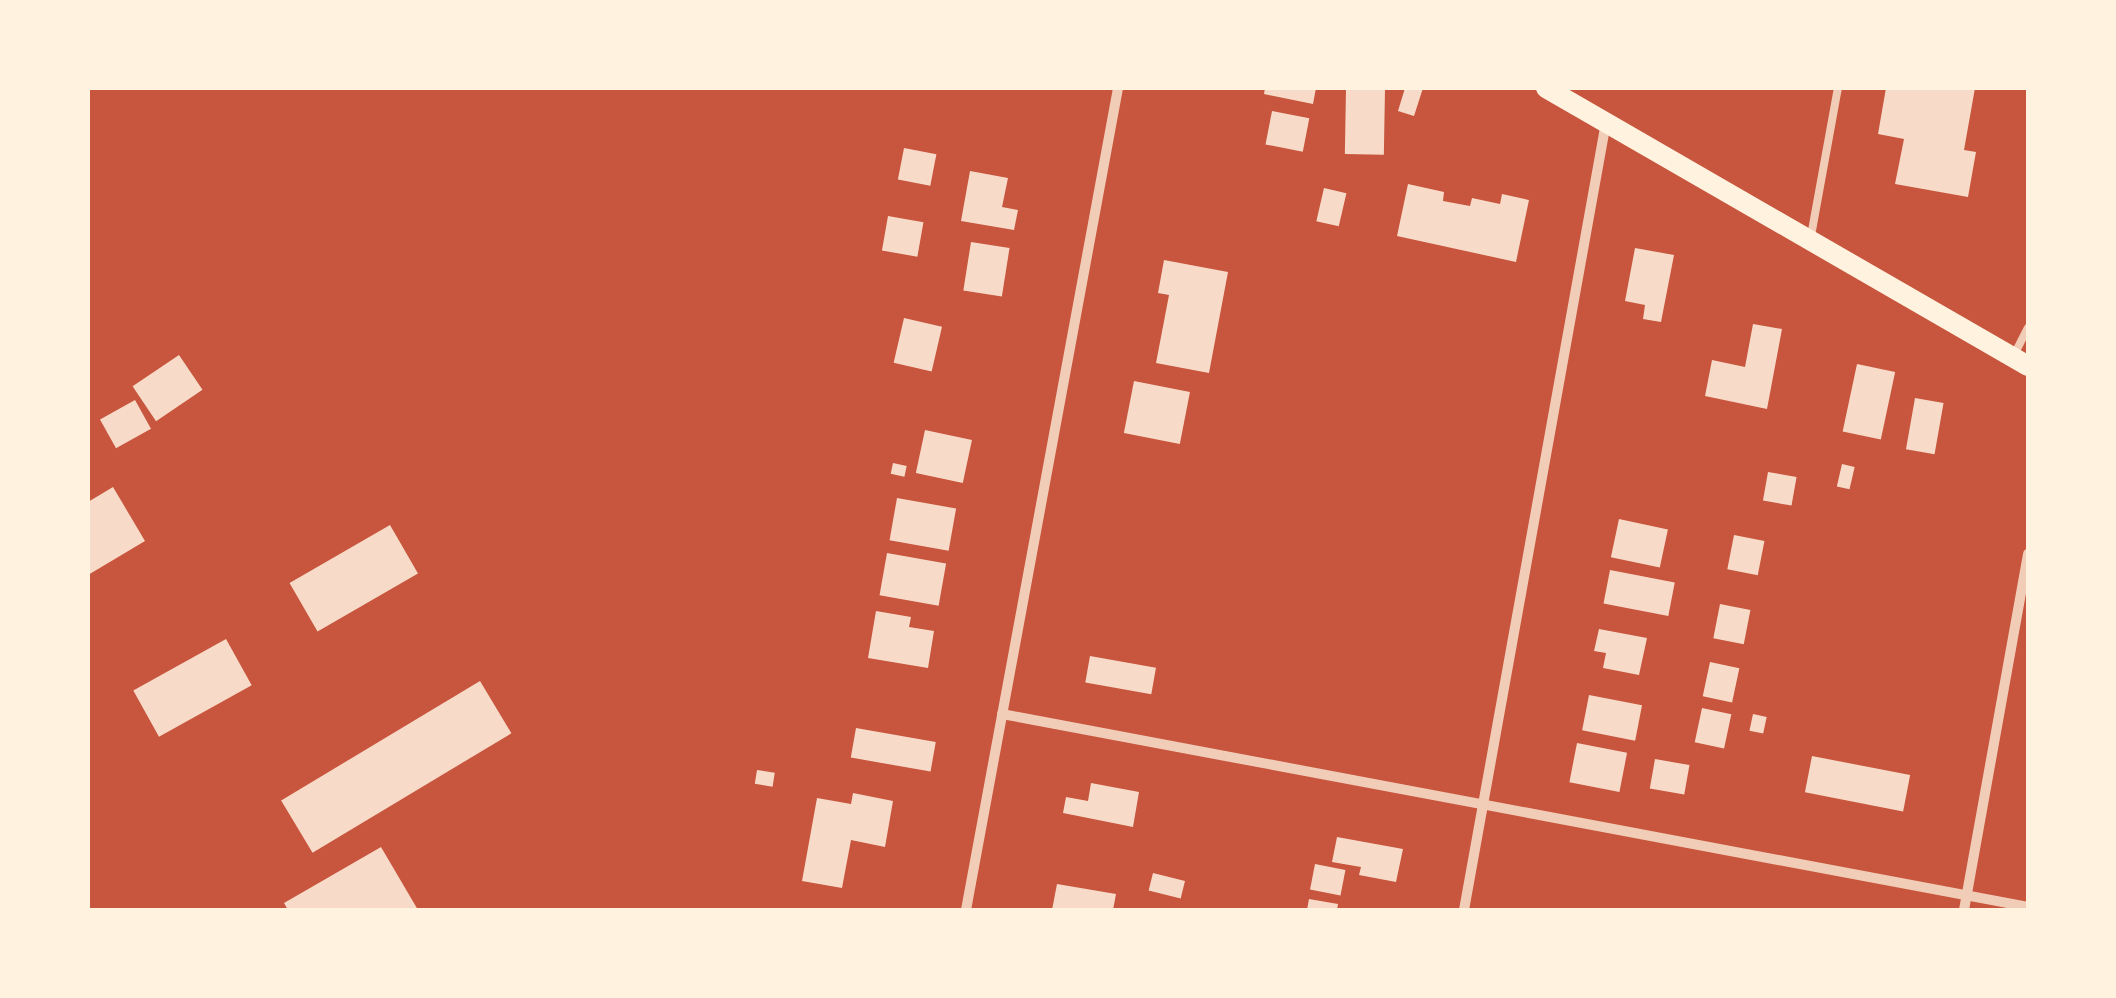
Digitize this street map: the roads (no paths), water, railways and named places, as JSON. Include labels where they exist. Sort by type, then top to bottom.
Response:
[{"type":"main road","points":[[1556,90],[2021,362]]},
{"type":"street","points":[[966,910],[1118,88]]},
{"type":"street","points":[[1464,910],[1606,122]]},
{"type":"street","points":[[1964,910],[2028,554]]},
{"type":"street","points":[[1002,714],[2028,906]]},
{"type":"lane","points":[[1811,240],[1838,88]]},
{"type":"lane","points":[[2021,362],[2028,328]]}]
